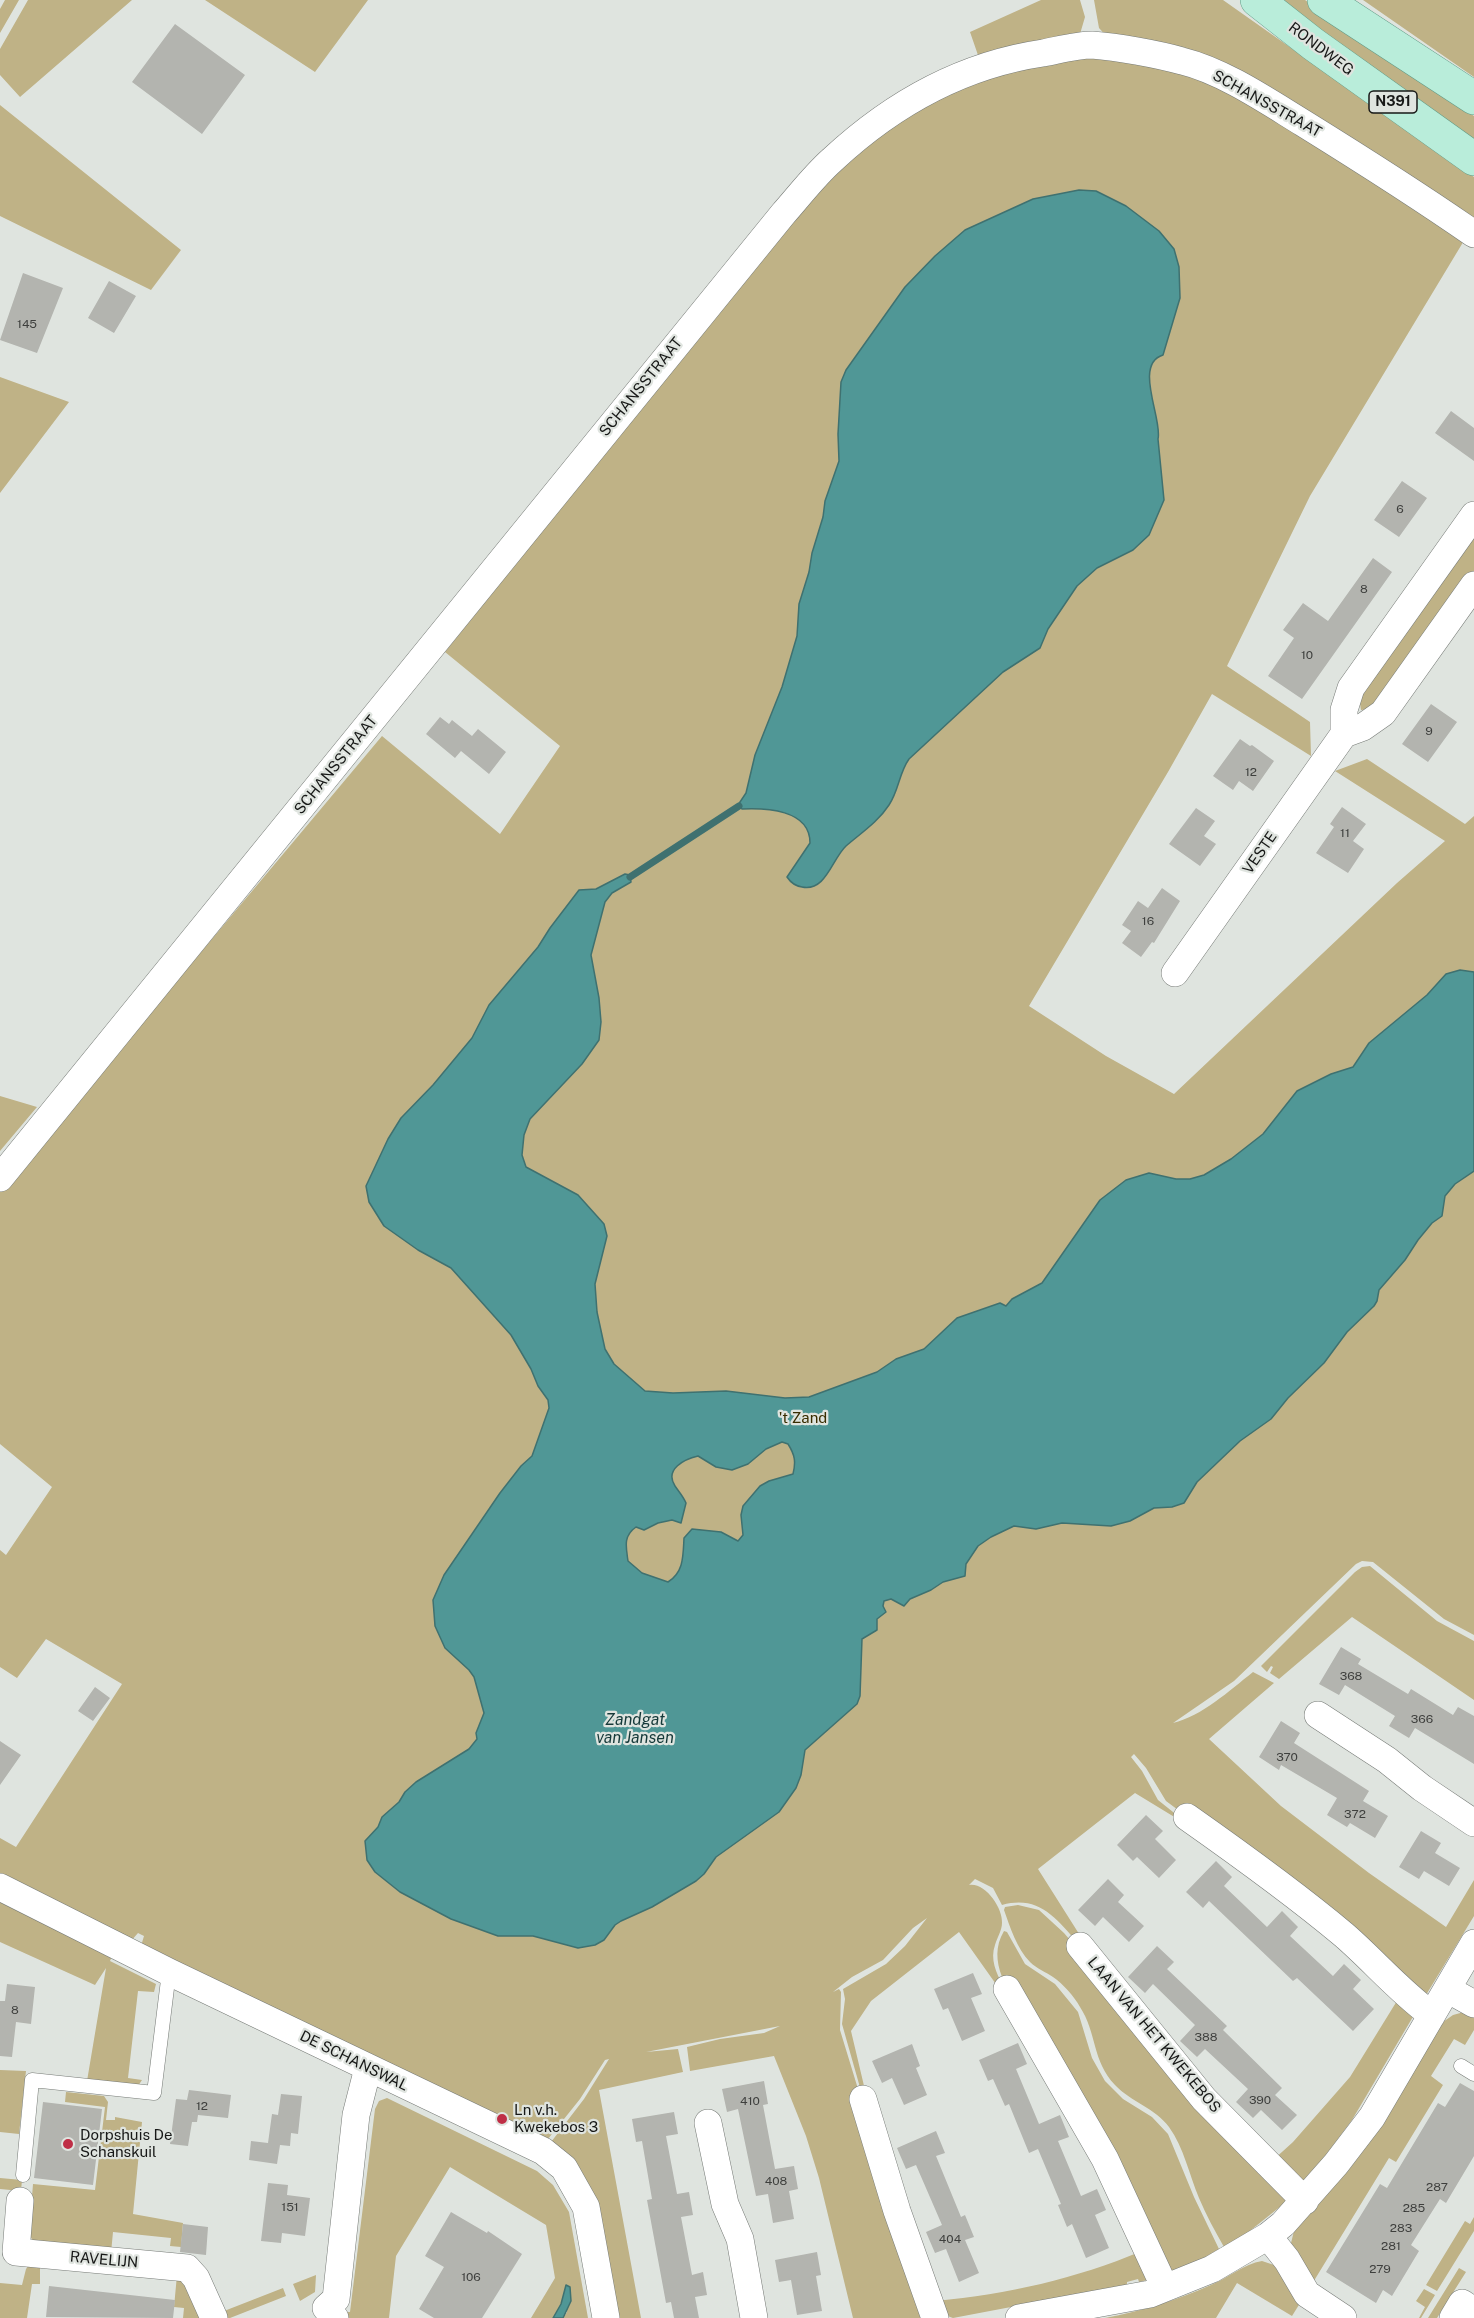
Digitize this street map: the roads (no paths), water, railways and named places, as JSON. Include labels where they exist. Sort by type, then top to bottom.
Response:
[{"type":"main road","name":"N391","points":[[1238,0],[1313,44]]},
{"type":"main road","name":"RONDWEG","points":[[1257,0],[1313,44],[1474,159]]},
{"type":"main road","points":[[1324,0],[1469,94]]},
{"type":"main road","points":[[1346,0],[1469,94]]},
{"type":"street","name":"SCHANSSTRAAT","points":[[0,1178],[783,214],[830,161],[907,102],[942,83],[984,67],[1020,56],[1091,45],[1183,61],[1230,81],[1279,108],[1400,183],[1474,234]]},
{"type":"street","points":[[1344,734],[1344,710],[1351,688],[1474,515]]},
{"type":"street","name":"VESTE","points":[[1175,973],[1344,734],[1363,727],[1383,713],[1474,585]]},
{"type":"street","points":[[1318,1715],[1387,1760],[1422,1788],[1474,1822]]},
{"type":"street","points":[[1187,1817],[1311,1908],[1432,2015]]},
{"type":"street","name":"DE SCHANSWAL","points":[[0,1887],[169,1972],[543,2151],[564,2168],[586,2207],[606,2318]]},
{"type":"street","points":[[1019,2318],[1150,2294],[1212,2269],[1268,2236],[1305,2201],[1372,2117],[1474,1943]]},
{"type":"street","name":"LAAN VAN HET KWEKEBOS","points":[[1080,1946],[1204,2099],[1305,2201]]},
{"type":"street","points":[[1007,1989],[1105,2159],[1165,2288]]},
{"type":"street","points":[[1447,1989],[1474,2004]]},
{"type":"street","points":[[322,2315],[336,2300],[356,2115],[368,2068]]},
{"type":"street","points":[[863,2098],[894,2202],[935,2318]]},
{"type":"street","points":[[708,2123],[725,2204],[740,2240],[754,2318]]},
{"type":"street","name":"RAVELIJN","points":[[22,2188],[16,2252],[187,2268],[196,2278],[214,2318]]},
{"type":"street","points":[[1268,2236],[1287,2260],[1307,2294],[1343,2318]]},
{"type":"street","points":[[1453,2318],[1462,2303],[1474,2311]]},
{"type":"lane","points":[[22,2188],[32,2080],[154,2093],[169,1972]]},
{"type":"lane","points":[[1461,2066],[1474,2074]]},
{"type":"water","points":[[1079,190],[1096,191],[1126,206],[1159,231],[1174,249],[1179,267],[1180,298],[1163,355],[1154,360],[1150,369],[1164,500],[1149,535],[1133,550],[1097,568],[1077,586],[1048,629],[1040,648],[1003,672],[909,759],[885,811],[846,846],[823,880],[810,887],[797,886],[787,877],[810,843],[803,823],[785,813],[774,810],[742,809],[738,805],[746,793],[755,755],[782,687],[797,636],[799,604],[823,517],[825,501],[839,461],[841,382],[846,370],[905,287],[935,256],[965,230],[1033,199]]},
{"type":"water","name":"Zandgat van Jansen","points":[[625,874],[630,875],[631,882],[612,893],[605,902],[591,955],[599,998],[601,1022],[599,1040],[582,1064],[530,1119],[524,1135],[522,1155],[526,1167],[578,1195],[604,1224],[607,1236],[595,1284],[597,1312],[605,1349],[614,1364],[645,1391],[673,1393],[726,1391],[785,1398],[809,1397],[877,1372],[896,1359],[924,1349],[957,1318],[1000,1303],[1006,1306],[1012,1299],[1042,1283],[1100,1200],[1126,1180],[1149,1173],[1176,1179],[1190,1179],[1204,1175],[1231,1159],[1263,1134],[1297,1091],[1331,1074],[1353,1067],[1369,1043],[1427,995],[1446,974],[1460,970],[1474,972],[1474,1171],[1455,1184],[1445,1196],[1442,1216],[1432,1223],[1379,1290],[1374,1306],[1347,1332],[1324,1363],[1288,1398],[1271,1419],[1240,1441],[1197,1482],[1184,1503],[1172,1507],[1154,1508],[1130,1521],[1111,1526],[1062,1523],[1036,1529],[1014,1526],[978,1546],[966,1564],[965,1576],[943,1582],[910,1599],[904,1606],[891,1599],[884,1601],[883,1606],[886,1612],[877,1619],[877,1630],[862,1639],[860,1696],[857,1704],[805,1750],[801,1775],[796,1788],[779,1812],[716,1857],[696,1881],[652,1907],[621,1921],[615,1925],[604,1940],[595,1945],[578,1948],[533,1936],[498,1936],[451,1919],[400,1892],[375,1872],[367,1860],[365,1841],[378,1827],[382,1817],[416,1782],[469,1749],[477,1739],[476,1733],[484,1713],[474,1677],[445,1648],[435,1626],[433,1600],[444,1575],[500,1493],[532,1456],[549,1408],[548,1400],[511,1335],[451,1268],[418,1250],[384,1226],[369,1202],[366,1186],[388,1139],[401,1118],[433,1085],[472,1038],[489,1005],[538,947],[579,890],[596,889]],"holes":[[[782,1442],[788,1444],[794,1459],[793,1474],[760,1486],[743,1506],[741,1515],[743,1535],[738,1541],[721,1532],[692,1529],[684,1538],[680,1568],[668,1582],[642,1573],[628,1561],[627,1538],[636,1527],[644,1530],[658,1523],[672,1520],[681,1523],[686,1503],[675,1486],[672,1475],[682,1462],[698,1456],[716,1467],[732,1470],[748,1464],[766,1449]]]},
{"type":"water","points":[[566,2285],[570,2287],[571,2301],[563,2318],[553,2318],[561,2304]]},
{"type":"waterway","points":[[630,877],[739,806]]},
{"type":"place","name":"Ln v.h. Kwekebos 3","points":[[502,2119]]},
{"type":"place","name":"Dorpshuis De Schanskuil","points":[[68,2144]]},
{"type":"park label","name":"'t Zand","points":[[803,1418]]}]
